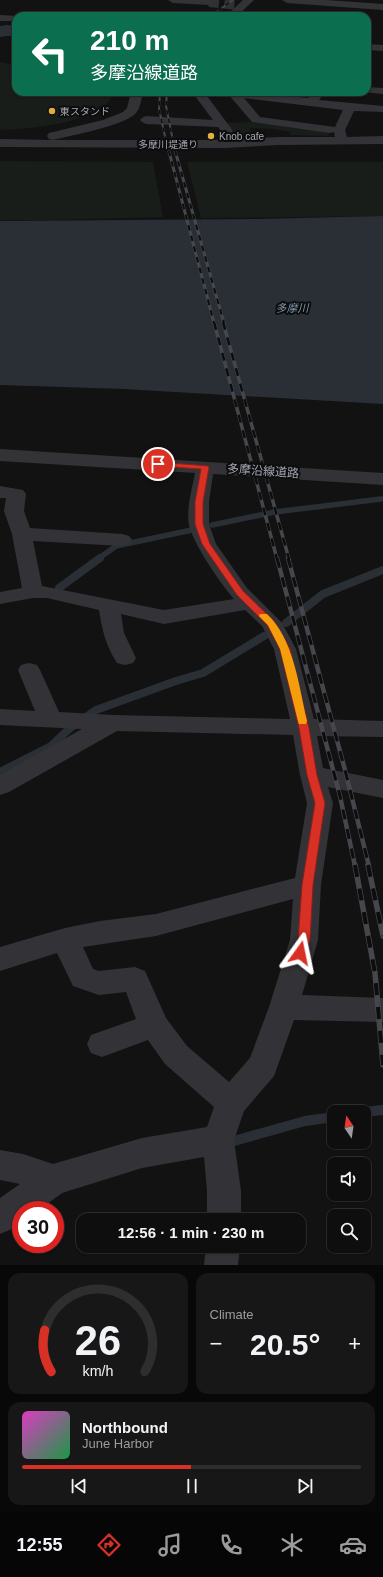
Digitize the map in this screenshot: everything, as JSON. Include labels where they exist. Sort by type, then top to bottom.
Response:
[{"type":"street","points":[[173,0],[205,2],[186,9]]},
{"type":"street","points":[[287,0],[383,7]]},
{"type":"street","points":[[235,12],[244,3]]},
{"type":"street","points":[[77,5],[80,12]]},
{"type":"street","points":[[0,18],[12,18]]},
{"type":"street","points":[[371,47],[383,48]]},
{"type":"street","points":[[371,90],[383,91]]},
{"type":"street","points":[[44,144],[54,135],[115,120],[126,115],[132,110],[136,96]]},
{"type":"street","points":[[201,96],[237,143]]},
{"type":"street","points":[[228,96],[256,120],[341,135],[383,130]]},
{"type":"street","points":[[254,96],[350,107],[383,109]]},
{"type":"street","points":[[311,102],[316,96]]},
{"type":"street","points":[[341,135],[350,107]]},
{"type":"street","points":[[132,110],[145,112],[146,120],[156,144]]},
{"type":"street","points":[[146,120],[188,121],[222,124]]},
{"type":"street","name":"多摩川堤通り","points":[[0,143],[237,143],[279,141],[341,135],[383,140]]},
{"type":"street","name":"多摩沿線道路","points":[[0,455],[205,467],[383,480]]},
{"type":"street","points":[[205,467],[199,502],[199,524],[206,544],[240,593],[271,623],[285,649],[304,728],[312,775],[320,803],[307,885],[304,940],[284,1007],[264,1066],[231,1104],[218,1140],[224,1191],[224,1213]]},
{"type":"street","points":[[323,476],[336,484],[383,491]]},
{"type":"street","points":[[0,492],[16,494],[14,510],[22,534],[34,592]]},
{"type":"street","points":[[22,534],[122,540]]},
{"type":"street","points":[[0,598],[34,592],[47,592],[164,617],[249,603]]},
{"type":"street","points":[[109,606],[113,633],[126,658]]},
{"type":"street","points":[[29,670],[81,721]]},
{"type":"street","points":[[0,717],[304,728],[383,729]]},
{"type":"street","points":[[0,786],[81,721]]},
{"type":"street","points":[[312,775],[383,789]]},
{"type":"street","points":[[0,959],[65,939],[100,932],[156,925],[307,885]]},
{"type":"street","points":[[65,939],[83,978],[99,983],[135,979],[154,1025],[176,1055],[231,1104]]},
{"type":"street","points":[[284,1007],[383,1010]]},
{"type":"street","points":[[102,1044],[154,1025]]},
{"type":"street","points":[[0,1218],[53,1180],[142,1153],[218,1140]]},
{"type":"street","points":[[0,1165],[23,1169],[53,1180]]},
{"type":"street","points":[[221,1265],[222,1253]]},
{"type":"shaded area","name":"東スタンド","points":[[0,62],[12,64],[12,96],[112,96],[108,102],[97,110],[71,121],[41,127],[0,130]]},
{"type":"shaded area","points":[[252,122],[320,129],[329,133],[328,136],[291,135],[290,132],[273,129],[249,128],[252,134],[259,137],[240,138],[225,123]]},
{"type":"shaded area","points":[[0,161],[153,162],[163,217],[0,220]]},
{"type":"shaded area","points":[[187,162],[383,162],[383,216],[201,218]]},
{"type":"water","points":[[0,26],[12,26],[12,36],[0,37]]},
{"type":"water","name":"多摩川","points":[[383,216],[383,404],[124,389],[0,385],[0,221],[258,219]]},
{"type":"waterway","points":[[212,525],[275,512],[381,499]]},
{"type":"waterway","points":[[98,559],[116,546],[192,530]]},
{"type":"waterway","points":[[59,588],[100,558]]},
{"type":"waterway","points":[[286,623],[323,594],[383,570]]},
{"type":"waterway","points":[[0,772],[51,746],[69,729],[96,710],[176,681],[203,673],[264,636]]},
{"type":"waterway","points":[[371,1111],[383,1110]]},
{"type":"waterway","points":[[234,1141],[305,1121],[327,1118]]},
{"type":"tunnel","points":[[209,2],[239,5]]},
{"type":"railway","points":[[216,12],[233,0]]},
{"type":"railway","points":[[160,96],[159,109],[166,141]]},
{"type":"railway","points":[[167,96],[166,106],[173,141]]},
{"type":"railway","points":[[166,140],[214,323]]},
{"type":"railway","points":[[172,140],[224,323]]},
{"type":"railway","points":[[214,322],[277,559]]},
{"type":"railway","points":[[223,322],[289,559]]},
{"type":"railway","points":[[277,558],[340,796],[355,866]]},
{"type":"railway","points":[[288,558],[345,770],[369,866]]},
{"type":"railway","points":[[355,865],[375,973],[383,1065]]},
{"type":"railway","points":[[368,865],[383,936]]},
{"type":"slow traffic","points":[[264,616],[271,623],[285,649],[302,721]]},
{"type":"place","name":"東スタンド","points":[[52,111]]},
{"type":"place","name":"Knob cafe","points":[[211,136]]},
{"type":"route","points":[[158,464],[205,467],[199,502],[199,524],[206,544],[240,593],[271,623],[285,649],[304,728],[312,775],[320,803],[307,885],[304,940],[300,953]]}]
